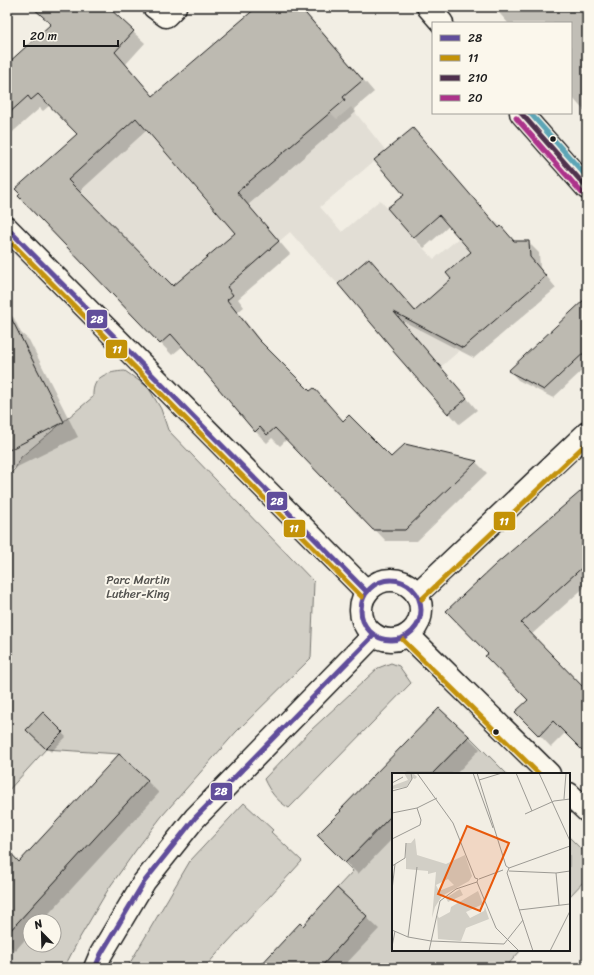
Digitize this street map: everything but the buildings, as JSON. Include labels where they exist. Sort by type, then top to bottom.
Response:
[{"type":"street","points":[[154,7],[166,16],[175,7]]},
{"type":"street","points":[[428,7],[441,22]]},
{"type":"street","points":[[522,114],[587,188]]},
{"type":"street","points":[[7,228],[367,592]]},
{"type":"street","points":[[95,968],[101,954],[144,882],[195,818],[369,640],[380,638],[395,640],[408,635],[420,620],[422,611],[420,602],[421,589],[587,433]]},
{"type":"street","points":[[369,640],[367,628],[362,620],[361,610],[362,600],[374,585],[382,581],[392,579],[421,589]]},
{"type":"street","points":[[408,635],[548,773]]},
{"type":"street","points":[[570,795],[587,811]]},
{"type":"shaded area","points":[[118,98],[214,210],[235,192],[236,193],[330,112],[337,119],[351,107],[386,151],[320,207],[342,232],[380,200],[413,238],[434,259],[487,214],[501,226],[546,276],[421,384],[338,284],[290,232],[160,344],[42,222],[18,196],[19,194],[15,189]]},
{"type":"green space","name":"Parc Martin Luther-King","points":[[125,371],[148,387],[161,409],[168,430],[314,582],[311,658],[236,732],[162,816],[109,888],[64,968],[7,968],[7,934],[22,918],[22,953],[62,953],[62,913],[26,913],[147,780],[119,754],[46,749],[7,792],[7,477],[15,469],[21,457],[93,397],[95,384],[102,376]]},
{"type":"green space","points":[[391,663],[399,666],[411,683],[289,808],[277,799],[271,792],[264,779],[311,730],[378,668]]},
{"type":"green space","points":[[469,736],[506,773],[433,773]]},
{"type":"green space","points":[[244,803],[273,830],[271,832],[302,861],[204,968],[127,968],[190,861]]},
{"type":"green space","points":[[392,815],[392,951],[520,951],[505,968],[320,968],[367,916],[337,888],[353,871],[345,863]]},
{"type":"green space","points":[[570,838],[587,855],[587,878],[570,896]]},
{"type":"transit line","name":"210","points":[[522,114],[587,188]]},
{"type":"transit line","points":[[531,114],[587,177]]},
{"type":"transit line","name":"20","points":[[516,118],[582,193]]},
{"type":"transit line","name":"28","points":[[7,228],[367,592]]},
{"type":"transit line","name":"11","points":[[7,238],[362,597]]},
{"type":"transit line","name":"11","points":[[422,599],[587,443]]},
{"type":"transit line","name":"28","points":[[385,580],[397,580],[408,585],[416,593],[421,604],[421,610],[419,622],[408,635],[397,640],[385,640],[374,635],[366,627],[361,616],[361,604],[366,593],[374,585],[385,580]]},
{"type":"transit line","name":"28","points":[[95,968],[101,954],[144,882],[195,818],[374,635]]},
{"type":"transit line","name":"11","points":[[403,640],[538,773]]}]
